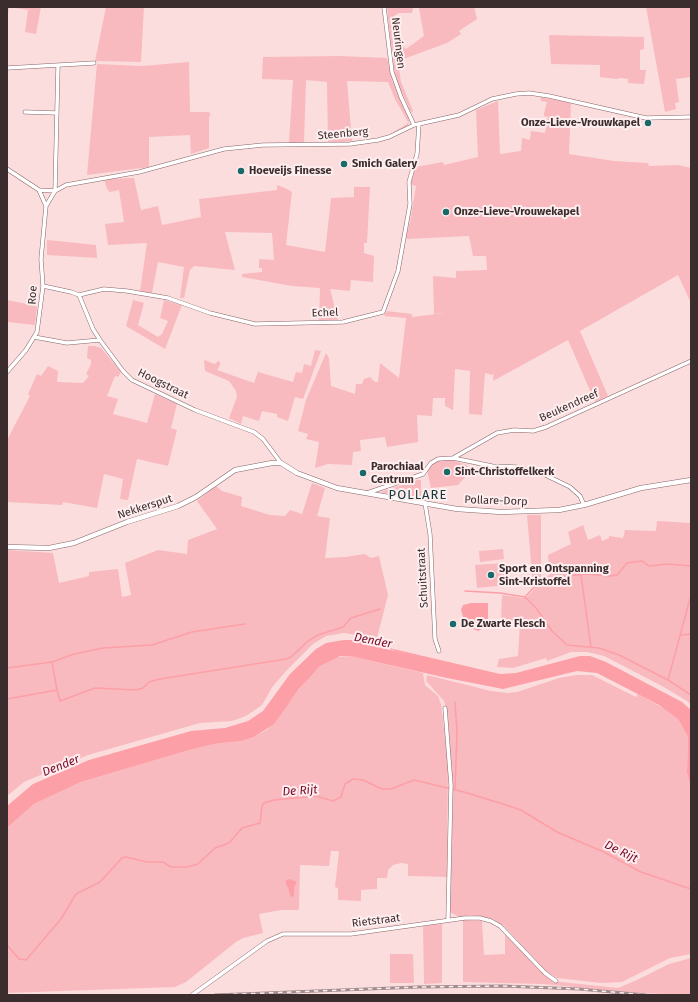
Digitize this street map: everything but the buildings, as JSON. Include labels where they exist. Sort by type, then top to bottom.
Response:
[{"type":"street","name":"Neuringen","points":[[384,7],[392,72],[401,97],[417,124]]},
{"type":"street","points":[[7,68],[94,63]]},
{"type":"street","points":[[46,206],[55,191],[58,66]]},
{"type":"street","name":"Steenberg","points":[[55,191],[73,182],[139,172],[224,149],[263,145],[323,146],[364,143],[389,137],[417,124],[459,115],[492,100],[529,93],[549,96],[646,118],[691,117]]},
{"type":"street","points":[[25,112],[57,113]]},
{"type":"street","name":"Echel","points":[[79,295],[104,289],[127,291],[168,298],[210,313],[255,324],[342,322],[383,312],[398,271],[410,204],[409,182],[417,154],[417,124]]},
{"type":"street","points":[[7,170],[39,190],[55,191]]},
{"type":"street","name":"Roe","points":[[7,372],[26,350],[39,326],[43,286],[41,260],[46,206],[39,190]]},
{"type":"street","points":[[43,286],[79,295]]},
{"type":"street","name":"Hoogstraat","points":[[79,295],[100,340],[123,371],[132,380],[195,410],[254,432],[263,439],[281,463]]},
{"type":"street","points":[[34,337],[67,343],[100,340]]},
{"type":"street","name":"Beukendreef","points":[[453,458],[497,433],[514,430],[533,431],[546,427],[691,361]]},
{"type":"street","points":[[366,493],[423,474],[432,463],[438,459],[453,458],[492,466],[516,467],[539,472],[570,487],[580,496],[584,505]]},
{"type":"street","name":"Nekkersput","points":[[7,547],[49,548],[74,543],[127,522],[178,506],[235,470],[272,463],[281,463]]},
{"type":"street","name":"Pollare-Dorp","points":[[281,463],[297,473],[337,488],[425,504],[472,510],[507,512],[559,510],[584,505],[641,488],[691,480]]},
{"type":"street","name":"Schuitstraat","points":[[425,504],[430,534],[435,639],[439,651]]},
{"type":"street","points":[[445,708],[451,785],[448,919]]},
{"type":"street","name":"Rietstraat","points":[[192,995],[266,941],[283,934],[351,934],[448,919],[480,918],[500,926],[545,973],[556,981]]},
{"type":"shaded area","points":[[7,7],[9,7],[7,19]]},
{"type":"shaded area","points":[[9,7],[41,7],[36,34],[25,32],[28,10]]},
{"type":"shaded area","points":[[106,7],[144,7],[141,62],[95,61]]},
{"type":"shaded area","points":[[387,7],[474,7],[477,19],[459,31],[461,34],[447,43],[398,61],[401,82],[413,111],[411,112],[395,77],[393,59],[396,58],[395,53],[399,42],[406,49],[424,36],[419,8],[413,8],[412,13],[399,13],[395,15],[395,21],[399,25],[392,55]]},
{"type":"shaded area","points":[[646,7],[691,7],[691,77],[676,79],[679,102],[675,103],[676,109],[665,112]]},
{"type":"shaded area","points":[[549,35],[644,37],[644,49],[640,50],[640,70],[646,70],[644,84],[628,83],[628,79],[600,77],[600,65],[551,64]]},
{"type":"shaded area","points":[[340,56],[387,58],[392,80],[409,120],[408,126],[392,133],[408,122],[395,99],[388,82],[347,81],[352,141],[328,144],[327,82],[306,80],[304,143],[289,143],[293,80],[262,79],[263,57]]},
{"type":"shaded area","points":[[189,62],[190,112],[209,112],[211,116],[209,116],[209,148],[191,154],[190,135],[149,137],[149,167],[87,175],[97,64],[142,66]]},
{"type":"shaded area","points":[[540,97],[571,103],[569,154],[614,161],[648,163],[649,166],[678,165],[691,168],[691,303],[678,275],[580,331],[608,396],[595,402],[568,340],[493,381],[494,370],[493,375],[485,373],[482,415],[469,414],[470,371],[455,369],[453,410],[445,406],[445,398],[433,398],[432,416],[417,415],[418,442],[387,447],[385,437],[360,440],[361,451],[353,452],[352,465],[328,464],[315,468],[319,442],[306,439],[308,434],[298,431],[306,400],[326,353],[329,358],[331,386],[355,394],[356,384],[362,384],[364,379],[370,377],[375,382],[378,382],[380,363],[399,378],[406,318],[384,316],[387,311],[412,314],[412,317],[445,313],[434,314],[433,276],[456,278],[456,271],[487,270],[486,256],[473,256],[469,236],[407,239],[406,237],[416,186],[410,184],[416,167],[443,162],[444,165],[478,157],[476,110],[498,101],[500,154],[521,151],[522,138],[530,140],[531,131],[545,133],[548,117],[544,116],[544,113],[547,102],[541,101]]},
{"type":"shaded area","points":[[134,178],[141,210],[158,206],[162,225],[201,217],[199,199],[277,190],[277,185],[285,188],[292,192],[286,245],[325,252],[331,198],[354,197],[354,187],[370,187],[367,243],[364,243],[364,253],[374,256],[373,282],[351,280],[350,291],[330,289],[338,320],[319,321],[320,288],[292,286],[242,277],[242,274],[262,272],[262,268],[259,268],[259,259],[274,260],[272,233],[225,232],[235,270],[194,266],[190,270],[184,298],[180,298],[184,267],[158,262],[152,293],[140,291],[147,243],[108,245],[105,224],[124,222],[119,190],[110,192],[107,189],[104,179]]},
{"type":"shaded area","points":[[47,240],[96,245],[97,258],[47,255]]},
{"type":"shaded area","points":[[7,300],[37,306],[35,325],[7,322]]},
{"type":"shaded area","points":[[133,300],[144,303],[138,325],[158,337],[162,334],[168,321],[160,318],[164,300],[182,305],[165,349],[126,326]]},
{"type":"shaded area","points":[[88,346],[101,348],[121,372],[118,377],[115,376],[107,396],[118,399],[113,414],[147,423],[155,394],[177,404],[171,428],[177,430],[168,466],[137,459],[128,500],[120,499],[123,479],[104,474],[97,508],[63,502],[62,505],[7,502],[7,440],[30,396],[28,394],[37,374],[41,376],[48,366],[58,371],[57,382],[83,383],[89,376],[86,374],[91,364],[91,360],[87,358]]},
{"type":"shaded area","points":[[315,350],[321,351],[303,399],[295,397],[288,421],[277,417],[277,414],[262,411],[259,421],[243,416],[241,424],[229,418],[237,397],[236,391],[229,381],[205,371],[204,360],[215,364],[218,361],[220,362],[220,365],[217,370],[254,383],[258,372],[293,382],[296,372],[302,373],[304,364],[311,366]]},
{"type":"shaded area","points":[[449,459],[467,465],[469,473],[458,485],[431,488],[427,470],[437,460]]},
{"type":"shaded area","points":[[421,480],[421,500],[380,492]]},
{"type":"shaded area","points":[[312,483],[325,488],[317,516],[330,518],[325,558],[365,554],[371,558],[379,556],[388,595],[377,638],[344,633],[326,636],[313,644],[287,670],[273,686],[262,705],[246,716],[232,721],[200,723],[88,755],[24,782],[7,796],[7,550],[53,553],[59,583],[89,576],[89,572],[118,569],[122,597],[131,595],[125,563],[158,550],[187,554],[188,540],[217,529],[197,501],[216,486],[222,491],[242,497],[241,506],[270,515],[285,516],[290,510],[302,514]]},
{"type":"shaded area","points":[[527,515],[541,515],[541,578],[550,575],[548,555],[571,544],[568,532],[583,525],[588,540],[600,535],[602,541],[609,538],[609,536],[623,538],[625,530],[656,531],[657,521],[691,523],[691,705],[662,686],[604,656],[587,652],[571,652],[547,661],[546,658],[513,668],[497,667],[499,659],[518,656],[520,623],[501,619],[502,595],[523,598],[527,597],[535,588],[533,586]]},
{"type":"shaded area","points":[[503,549],[504,559],[480,562],[479,551]]},
{"type":"shaded area","name":"Sport en Ontspanning Sint-Kristoffel","points":[[505,563],[507,585],[477,588],[475,565]]},
{"type":"shaded area","points":[[471,603],[488,603],[488,620],[484,628],[478,631],[466,626],[461,610],[463,605]]},
{"type":"shaded area","points":[[355,640],[500,674],[516,673],[580,656],[590,656],[606,662],[682,702],[691,710],[691,787],[687,773],[688,737],[678,719],[659,705],[597,673],[577,671],[503,689],[350,656],[340,656],[320,666],[299,689],[274,724],[254,737],[241,741],[214,744],[186,751],[81,782],[34,804],[7,828],[7,806],[33,784],[89,760],[191,731],[225,728],[248,721],[263,711],[290,674],[316,649],[326,643]]},
{"type":"shaded area","points":[[350,656],[423,673],[425,685],[438,696],[441,704],[448,761],[447,877],[408,876],[408,864],[401,863],[393,865],[388,870],[387,878],[377,878],[377,889],[361,890],[361,901],[338,900],[338,888],[335,887],[339,851],[331,851],[329,866],[300,865],[299,910],[281,910],[259,914],[263,933],[243,938],[236,942],[186,982],[175,987],[7,993],[7,828],[34,804],[81,782],[186,751],[214,744],[241,741],[254,737],[268,729],[309,677],[320,666],[336,657]]},
{"type":"shaded area","points":[[427,675],[491,691],[508,693],[517,692],[559,678],[577,675],[592,675],[636,697],[638,694],[672,713],[678,719],[688,737],[687,773],[691,787],[691,954],[670,958],[622,982],[602,983],[557,978],[547,972],[504,926],[493,919],[471,915],[459,917],[450,912],[453,789],[447,711],[444,701],[426,681]]},
{"type":"shaded area","points":[[290,879],[297,882],[294,887],[294,895],[291,898],[286,885],[286,880]]},
{"type":"shaded area","points":[[463,920],[482,921],[484,955],[505,954],[505,934],[552,981],[618,988],[669,964],[691,958],[691,995],[638,993],[543,984],[463,982]]},
{"type":"shaded area","points":[[442,924],[442,983],[424,984],[423,926]]},
{"type":"shaded area","points":[[390,954],[413,954],[414,983],[390,983]]},
{"type":"pier","points":[[353,641],[393,650],[393,648],[394,651]]},
{"type":"waterway","points":[[525,597],[536,585],[548,578],[586,574],[617,575],[627,563],[642,561],[649,566],[668,564],[691,566]]},
{"type":"waterway","points":[[581,575],[591,647]]},
{"type":"waterway","name":"De Rijt","points":[[465,591],[500,593],[525,597],[536,608],[552,631],[567,645],[599,648],[619,655],[668,680],[691,595]]},
{"type":"waterway","points":[[7,699],[57,690],[60,701],[95,688],[136,690],[143,688],[149,682],[160,679],[286,659],[291,657],[308,641],[318,635],[343,627],[351,618],[380,609]]},
{"type":"waterway","points":[[57,690],[52,662],[74,654],[103,648],[152,645],[192,632],[245,624]]},
{"type":"waterway","points":[[681,635],[691,634]]},
{"type":"waterway","points":[[7,668],[52,662]]},
{"type":"waterway","points":[[668,680],[691,695]]},
{"type":"waterway","points":[[455,702],[457,732],[455,790]]},
{"type":"waterway","name":"De Rijt","points":[[7,945],[19,959],[26,960],[61,919],[76,894],[100,882],[122,858],[126,857],[147,862],[163,862],[171,867],[187,867],[198,864],[215,848],[229,843],[242,828],[260,823],[262,806],[264,803],[274,800],[316,796],[333,801],[341,797],[345,784],[353,779],[363,780],[382,789],[391,789],[414,780],[464,792],[506,805],[521,810],[557,832],[604,852],[641,872],[691,889]]},
{"type":"railway","points":[[215,995],[418,987],[503,986],[579,989],[646,995]]},
{"type":"place","name":"Onze-Lieve-Vrouwkapel","points":[[648,123]]},
{"type":"place","name":"Smich Galery","points":[[344,164]]},
{"type":"place","name":"Hoeveijs Finesse","points":[[241,171]]},
{"type":"place","name":"Onze-Lieve-Vrouwekapel","points":[[446,212]]},
{"type":"place","name":"Sint-Christoffelkerk","points":[[447,472]]},
{"type":"place","name":"Parochiaal Centrum","points":[[363,473]]},
{"type":"place","name":"Sport en Ontspanning Sint-Kristoffel","points":[[491,575]]},
{"type":"place","name":"De Zwarte Flesch","points":[[453,624]]},
{"type":"district","name":"POLLARE","points":[[418,495]]},
{"type":"water label","name":"Dender","points":[[373,641]]},
{"type":"water label","name":"Dender","points":[[61,766]]}]
